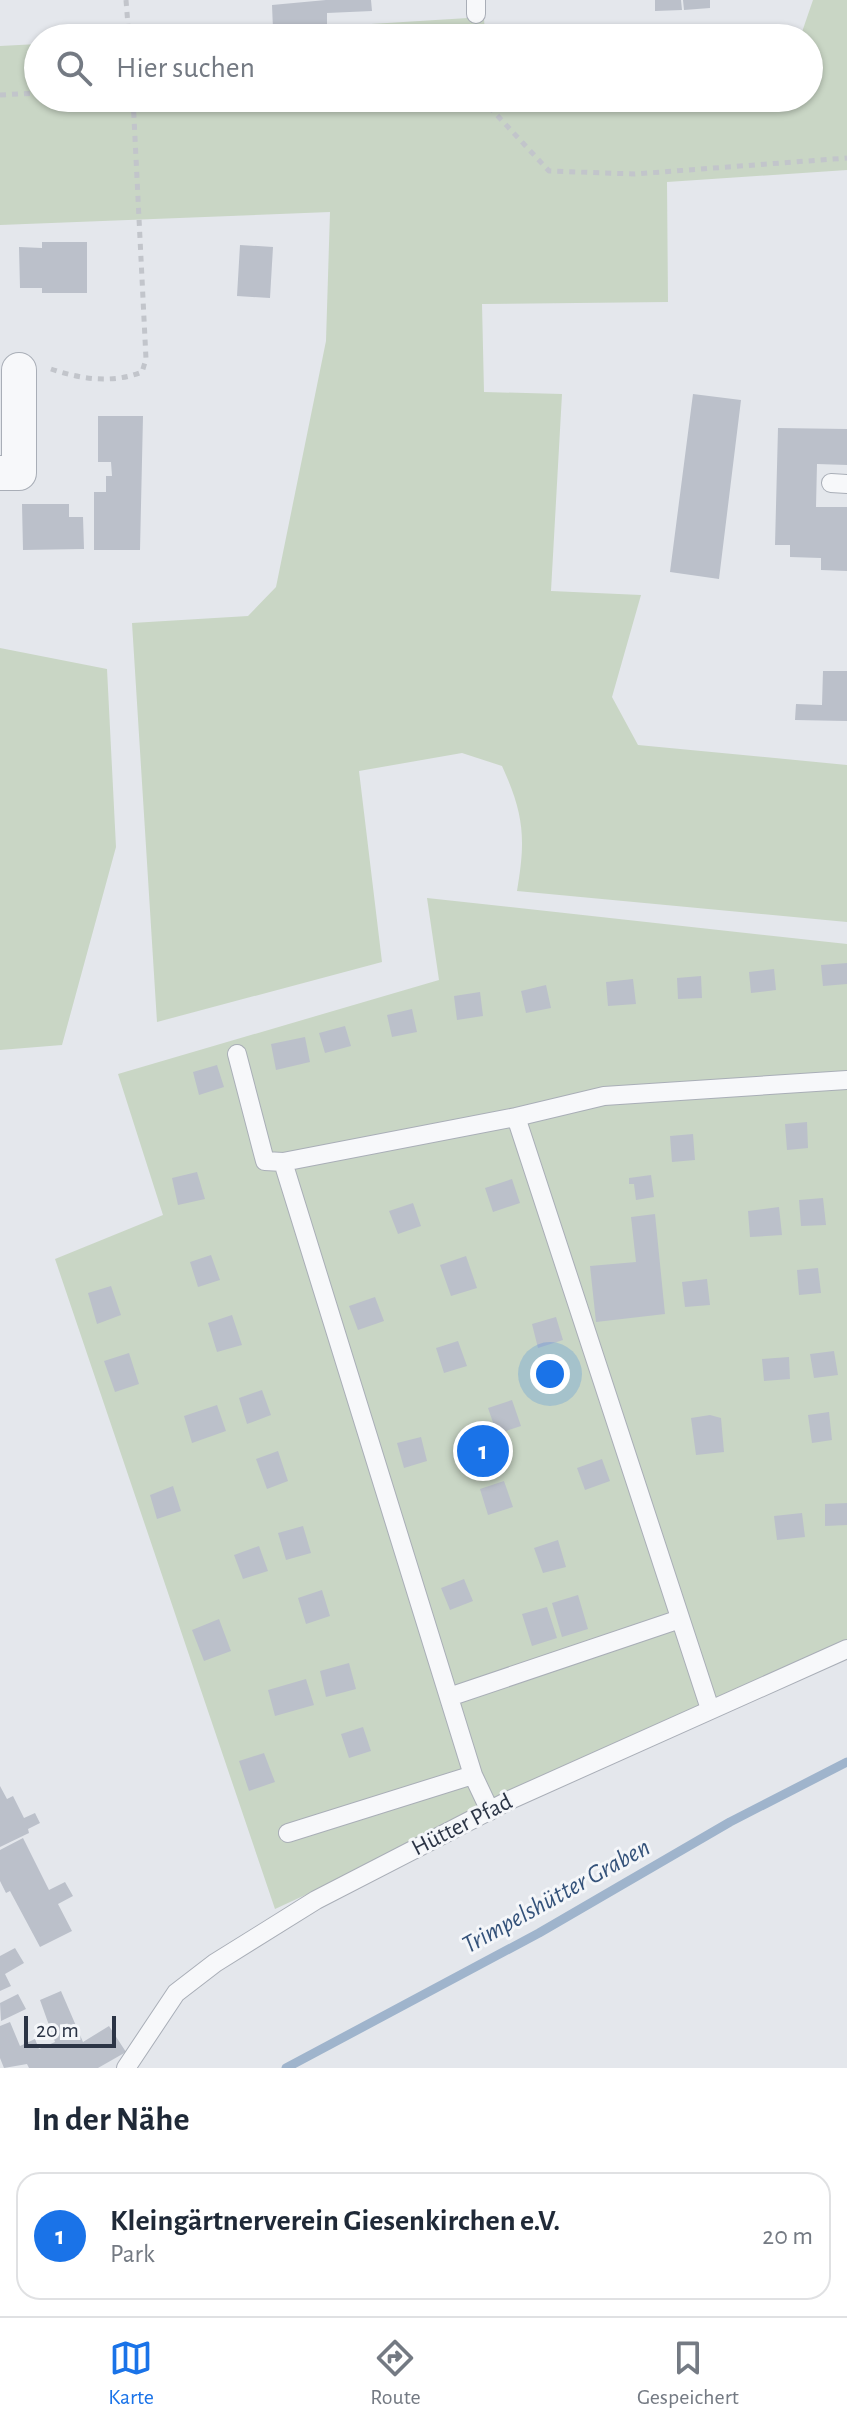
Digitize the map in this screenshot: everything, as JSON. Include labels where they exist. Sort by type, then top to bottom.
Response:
[{"type":"street","points":[[0,473],[19,473],[19,370]]},
{"type":"lane","points":[[237,1054],[265,1161],[283,1162],[516,1117],[604,1096],[847,1080]]},
{"type":"lane","points":[[516,1117],[710,1709]]},
{"type":"lane","points":[[283,1162],[473,1775],[490,1811]]},
{"type":"lane","points":[[449,1697],[680,1619]]},
{"type":"lane","name":"Hütter Pfad","points":[[126,2068],[176,1993],[205,1970],[316,1900],[490,1811],[847,1649]]},
{"type":"lane","points":[[288,1833],[473,1775]]},
{"type":"path","points":[[126,0],[128,24]]},
{"type":"path","points":[[0,95],[24,94]]},
{"type":"path","points":[[19,370],[44,366],[84,379],[128,378],[142,372],[146,359],[134,112]]},
{"type":"path","points":[[494,112],[549,171],[635,174],[847,158]]},
{"type":"green space","points":[[813,0],[847,0],[847,170],[667,182],[668,302],[482,304],[484,392],[562,394],[551,591],[641,595],[612,697],[638,745],[847,765],[847,922],[517,891],[522,841],[515,798],[502,766],[462,753],[359,771],[382,962],[157,1022],[132,623],[248,616],[276,587],[326,341],[330,212],[0,225],[0,46],[24,45],[24,112],[823,112],[823,24],[805,24]]},
{"type":"green space","points":[[484,17],[484,24],[372,24]]},
{"type":"green space","points":[[0,648],[107,669],[116,847],[62,1045],[0,1050]]},
{"type":"green space","points":[[427,898],[847,944],[847,1644],[275,1909],[55,1259],[163,1215],[118,1074],[439,980]]},
{"type":"building","points":[[371,0],[372,11],[327,13],[327,24],[273,24],[272,5]]},
{"type":"building","points":[[655,0],[681,0],[682,10],[655,11]]},
{"type":"building","points":[[683,0],[710,0],[710,8],[684,10]]},
{"type":"building","points":[[42,242],[87,242],[87,293],[42,293],[42,288],[20,288],[19,247],[42,248]]},
{"type":"building","points":[[240,245],[273,247],[270,298],[237,296]]},
{"type":"building","points":[[693,394],[741,400],[719,579],[670,572]]},
{"type":"building","points":[[98,416],[143,416],[140,550],[94,550],[94,492],[106,492],[106,476],[112,476],[111,462],[98,462]]},
{"type":"building","points":[[778,428],[847,429],[847,465],[817,464],[816,507],[847,507],[847,571],[821,570],[821,558],[790,557],[790,545],[775,545]]},
{"type":"building","points":[[22,504],[69,504],[69,517],[83,517],[84,549],[23,550]]},
{"type":"building","points":[[823,671],[847,671],[847,721],[795,720],[796,704],[822,705]]},
{"type":"building","points":[[847,963],[847,984],[823,986],[821,965]]},
{"type":"building","points":[[774,969],[776,990],[751,993],[749,972]]},
{"type":"building","points":[[701,976],[702,998],[678,999],[677,978]]},
{"type":"building","points":[[633,979],[636,1004],[608,1006],[606,982]]},
{"type":"building","points":[[546,985],[551,1008],[526,1013],[521,991]]},
{"type":"building","points":[[480,992],[483,1016],[457,1020],[454,996]]},
{"type":"building","points":[[412,1009],[417,1032],[392,1037],[387,1015]]},
{"type":"building","points":[[345,1026],[351,1046],[325,1053],[319,1033]]},
{"type":"building","points":[[305,1037],[310,1062],[276,1070],[271,1044]]},
{"type":"building","points":[[217,1065],[224,1087],[199,1095],[193,1072]]},
{"type":"building","points":[[807,1122],[808,1148],[787,1150],[785,1124]]},
{"type":"building","points":[[693,1134],[695,1160],[672,1162],[670,1136]]},
{"type":"building","points":[[197,1172],[205,1199],[178,1205],[172,1178]]},
{"type":"building","points":[[651,1175],[654,1197],[636,1200],[634,1184],[629,1184],[629,1178]]},
{"type":"building","points":[[512,1179],[520,1203],[493,1212],[485,1188]]},
{"type":"building","points":[[823,1198],[826,1225],[801,1226],[799,1200]]},
{"type":"building","points":[[413,1203],[421,1226],[398,1234],[389,1211]]},
{"type":"building","points":[[779,1207],[782,1235],[750,1237],[748,1211]]},
{"type":"building","points":[[655,1214],[665,1314],[596,1322],[590,1266],[636,1262],[631,1217]]},
{"type":"building","points":[[211,1255],[220,1280],[198,1287],[190,1262]]},
{"type":"building","points":[[466,1256],[477,1288],[451,1296],[440,1265]]},
{"type":"building","points":[[818,1268],[821,1293],[799,1295],[797,1270]]},
{"type":"building","points":[[707,1279],[710,1305],[685,1307],[682,1282]]},
{"type":"building","points":[[111,1286],[121,1315],[97,1324],[88,1293]]},
{"type":"building","points":[[375,1297],[384,1321],[358,1330],[349,1306]]},
{"type":"building","points":[[232,1315],[242,1345],[217,1352],[208,1323]]},
{"type":"building","points":[[556,1317],[563,1340],[538,1348],[532,1324]]},
{"type":"building","points":[[458,1341],[467,1366],[444,1373],[436,1348]]},
{"type":"building","points":[[834,1351],[838,1375],[814,1378],[810,1354]]},
{"type":"building","points":[[129,1353],[139,1384],[115,1392],[104,1361]]},
{"type":"building","points":[[789,1357],[790,1379],[764,1381],[762,1359]]},
{"type":"building","points":[[262,1390],[271,1415],[247,1424],[239,1398]]},
{"type":"building","points":[[512,1400],[521,1426],[497,1434],[488,1408]]},
{"type":"building","points":[[217,1405],[226,1431],[192,1443],[184,1416]]},
{"type":"building","points":[[829,1412],[832,1440],[812,1443],[808,1415]]},
{"type":"building","points":[[710,1415],[721,1418],[724,1452],[696,1455],[691,1418]]},
{"type":"building","points":[[421,1437],[427,1461],[404,1468],[397,1443]]},
{"type":"building","points":[[278,1451],[288,1481],[267,1489],[256,1459]]},
{"type":"building","points":[[602,1459],[610,1481],[585,1490],[577,1468]]},
{"type":"building","points":[[504,1481],[513,1507],[488,1515],[480,1489]]},
{"type":"building","points":[[173,1486],[181,1511],[157,1519],[150,1495]]},
{"type":"building","points":[[847,1503],[847,1525],[825,1526],[825,1504]]},
{"type":"building","points":[[802,1513],[805,1537],[777,1540],[774,1516]]},
{"type":"building","points":[[303,1526],[311,1553],[286,1560],[278,1533]]},
{"type":"building","points":[[558,1540],[566,1567],[543,1573],[534,1548]]},
{"type":"building","points":[[259,1546],[268,1571],[243,1579],[234,1555]]},
{"type":"building","points":[[464,1579],[473,1601],[450,1610],[441,1588]]},
{"type":"building","points":[[322,1590],[330,1616],[306,1624],[298,1598]]},
{"type":"building","points":[[578,1595],[588,1629],[562,1637],[552,1603]]},
{"type":"building","points":[[547,1607],[557,1638],[532,1646],[522,1614]]},
{"type":"building","points":[[219,1619],[231,1651],[204,1661],[192,1630]]},
{"type":"building","points":[[349,1663],[356,1689],[326,1697],[320,1671]]},
{"type":"building","points":[[306,1679],[314,1705],[275,1716],[268,1690]]},
{"type":"building","points":[[363,1727],[371,1751],[349,1758],[341,1734]]},
{"type":"building","points":[[264,1753],[275,1782],[249,1791],[239,1761]]},
{"type":"building","points":[[0,1786],[7,1799],[13,1796],[24,1818],[35,1813],[40,1823],[28,1829],[29,1833],[0,1847]]},
{"type":"building","points":[[23,1838],[49,1890],[65,1882],[73,1896],[58,1904],[72,1931],[40,1947],[10,1891],[6,1893],[0,1881],[0,1850]]},
{"type":"building","points":[[15,1948],[24,1963],[5,1974],[11,1986],[0,1991],[0,1956]]},
{"type":"building","points":[[61,1991],[83,2042],[109,2026],[126,2052],[98,2068],[29,2068],[27,2064],[4,2068],[0,2058],[0,2026],[10,2022],[20,2046],[35,2039],[39,2049],[55,2042],[40,2000]]},
{"type":"building","points":[[18,1994],[26,2009],[1,2021],[0,2003]]},
{"type":"waterway","name":"Trimpelshütter Graben","points":[[286,2068],[539,1933],[730,1822],[847,1762]]},
{"type":"place","name":"Kleingärtnerverein Giesenkirchen e.V.","points":[[483,1451]]}]
